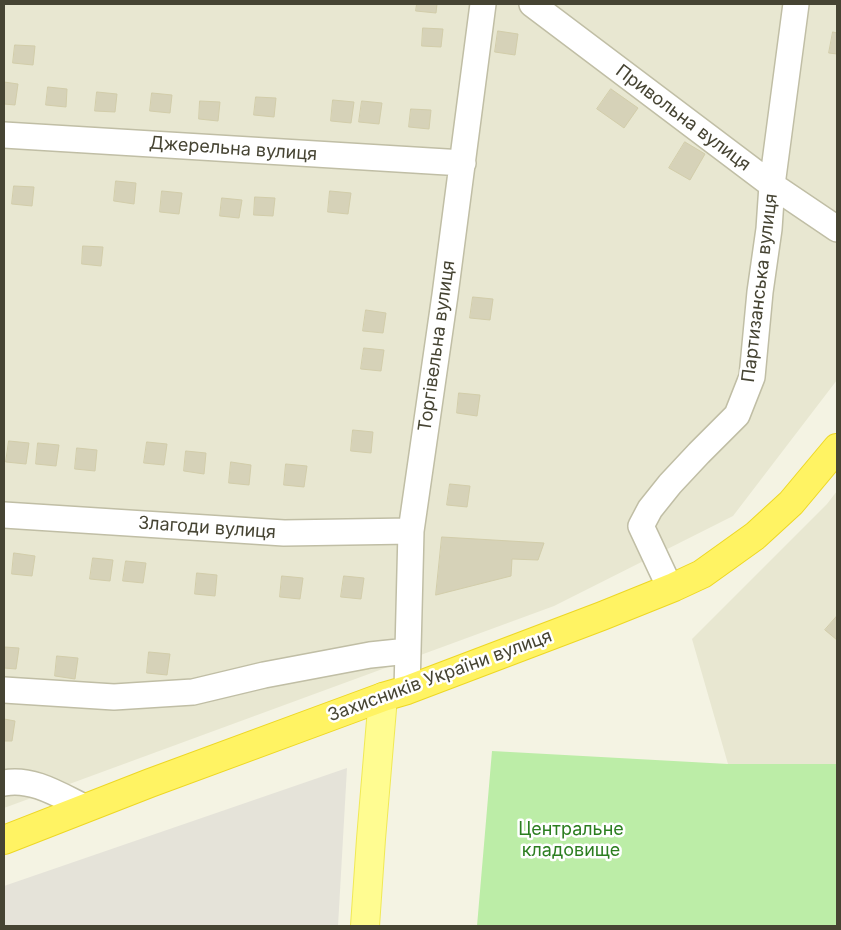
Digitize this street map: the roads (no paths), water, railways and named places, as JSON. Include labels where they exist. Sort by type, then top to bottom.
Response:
[{"type":"highway","name":"Захисників України вулиця","points":[[4,840],[160,779],[395,694],[602,616],[702,574],[755,536],[791,503],[836,451]]},
{"type":"main road","points":[[365,926],[371,839],[395,694]]},
{"type":"street","name":"Торгівельна вулиця","points":[[395,694],[408,651],[410,531],[463,163],[483,4]]},
{"type":"street","name":"Привольна вулиця","points":[[532,4],[772,185],[837,229]]},
{"type":"street","name":"Партизанська вулиця","points":[[670,588],[642,526],[650,509],[670,484],[737,415],[752,377],[760,292],[769,230],[772,185],[796,4]]},
{"type":"street","name":"Джерельна вулиця","points":[[4,135],[463,163]]},
{"type":"street","name":"Злагоди вулиця","points":[[4,515],[284,533],[410,531]]},
{"type":"street","points":[[4,690],[114,697],[193,692],[264,675],[370,655],[408,651]]},
{"type":"street","points":[[4,782],[13,781],[41,786],[86,808]]},
{"type":"park label","name":"Центральне кладовище","points":[[571,840]]}]
